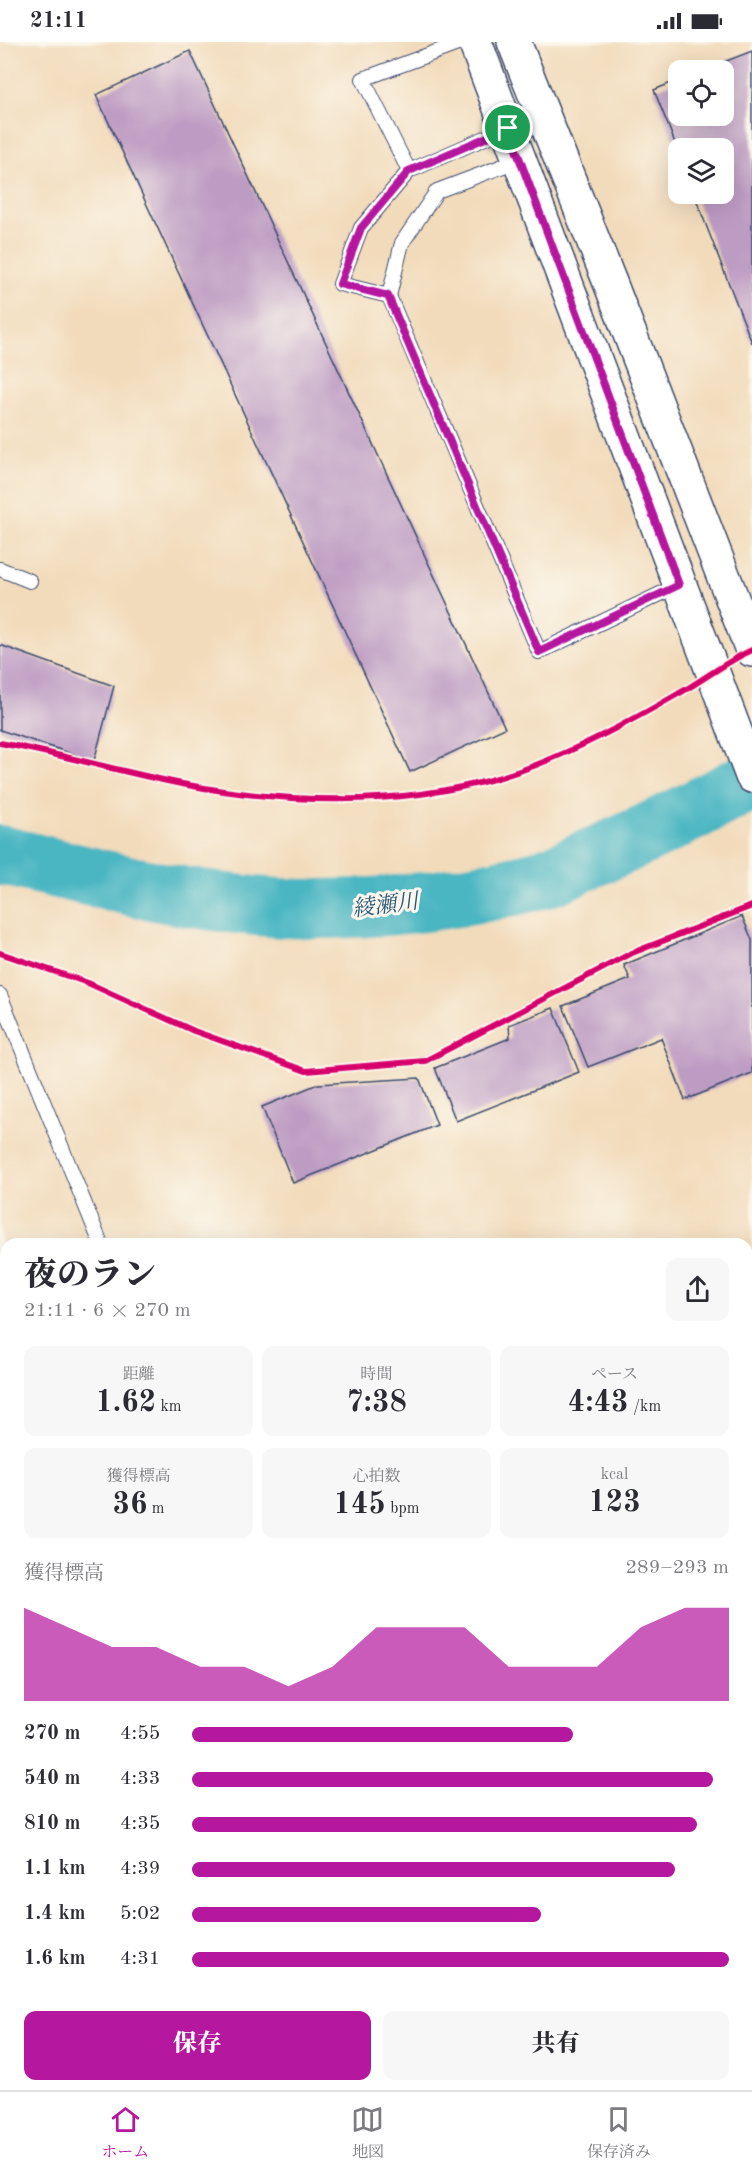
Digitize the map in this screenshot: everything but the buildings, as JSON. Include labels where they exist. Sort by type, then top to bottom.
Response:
[{"type":"street","points":[[475,42],[752,776]]},
{"type":"street","points":[[514,42],[616,296],[752,650]]},
{"type":"lane","points":[[409,171],[363,79],[464,42]]},
{"type":"lane","points":[[388,296],[340,284],[361,228],[409,171],[508,128]]},
{"type":"lane","points":[[519,160],[437,191],[402,243],[388,296],[539,652],[679,585]]},
{"type":"lane","points":[[0,569],[30,580]]},
{"type":"lane","points":[[0,995],[99,1238]]},
{"type":"waterway","name":"綾瀬川","points":[[0,855],[147,889],[236,904],[311,909],[388,906],[464,896],[550,876],[648,833],[752,780]]},
{"type":"cycle path","points":[[0,743],[182,784],[226,791],[315,799],[406,796],[494,779],[554,758],[644,713],[752,650]]},
{"type":"cycle path","points":[[0,953],[88,983],[194,1031],[306,1071],[425,1061],[632,953],[752,906]]},
{"type":"route","points":[[508,128],[679,585],[539,652],[388,296],[340,284],[361,228],[409,171],[508,128]]}]
